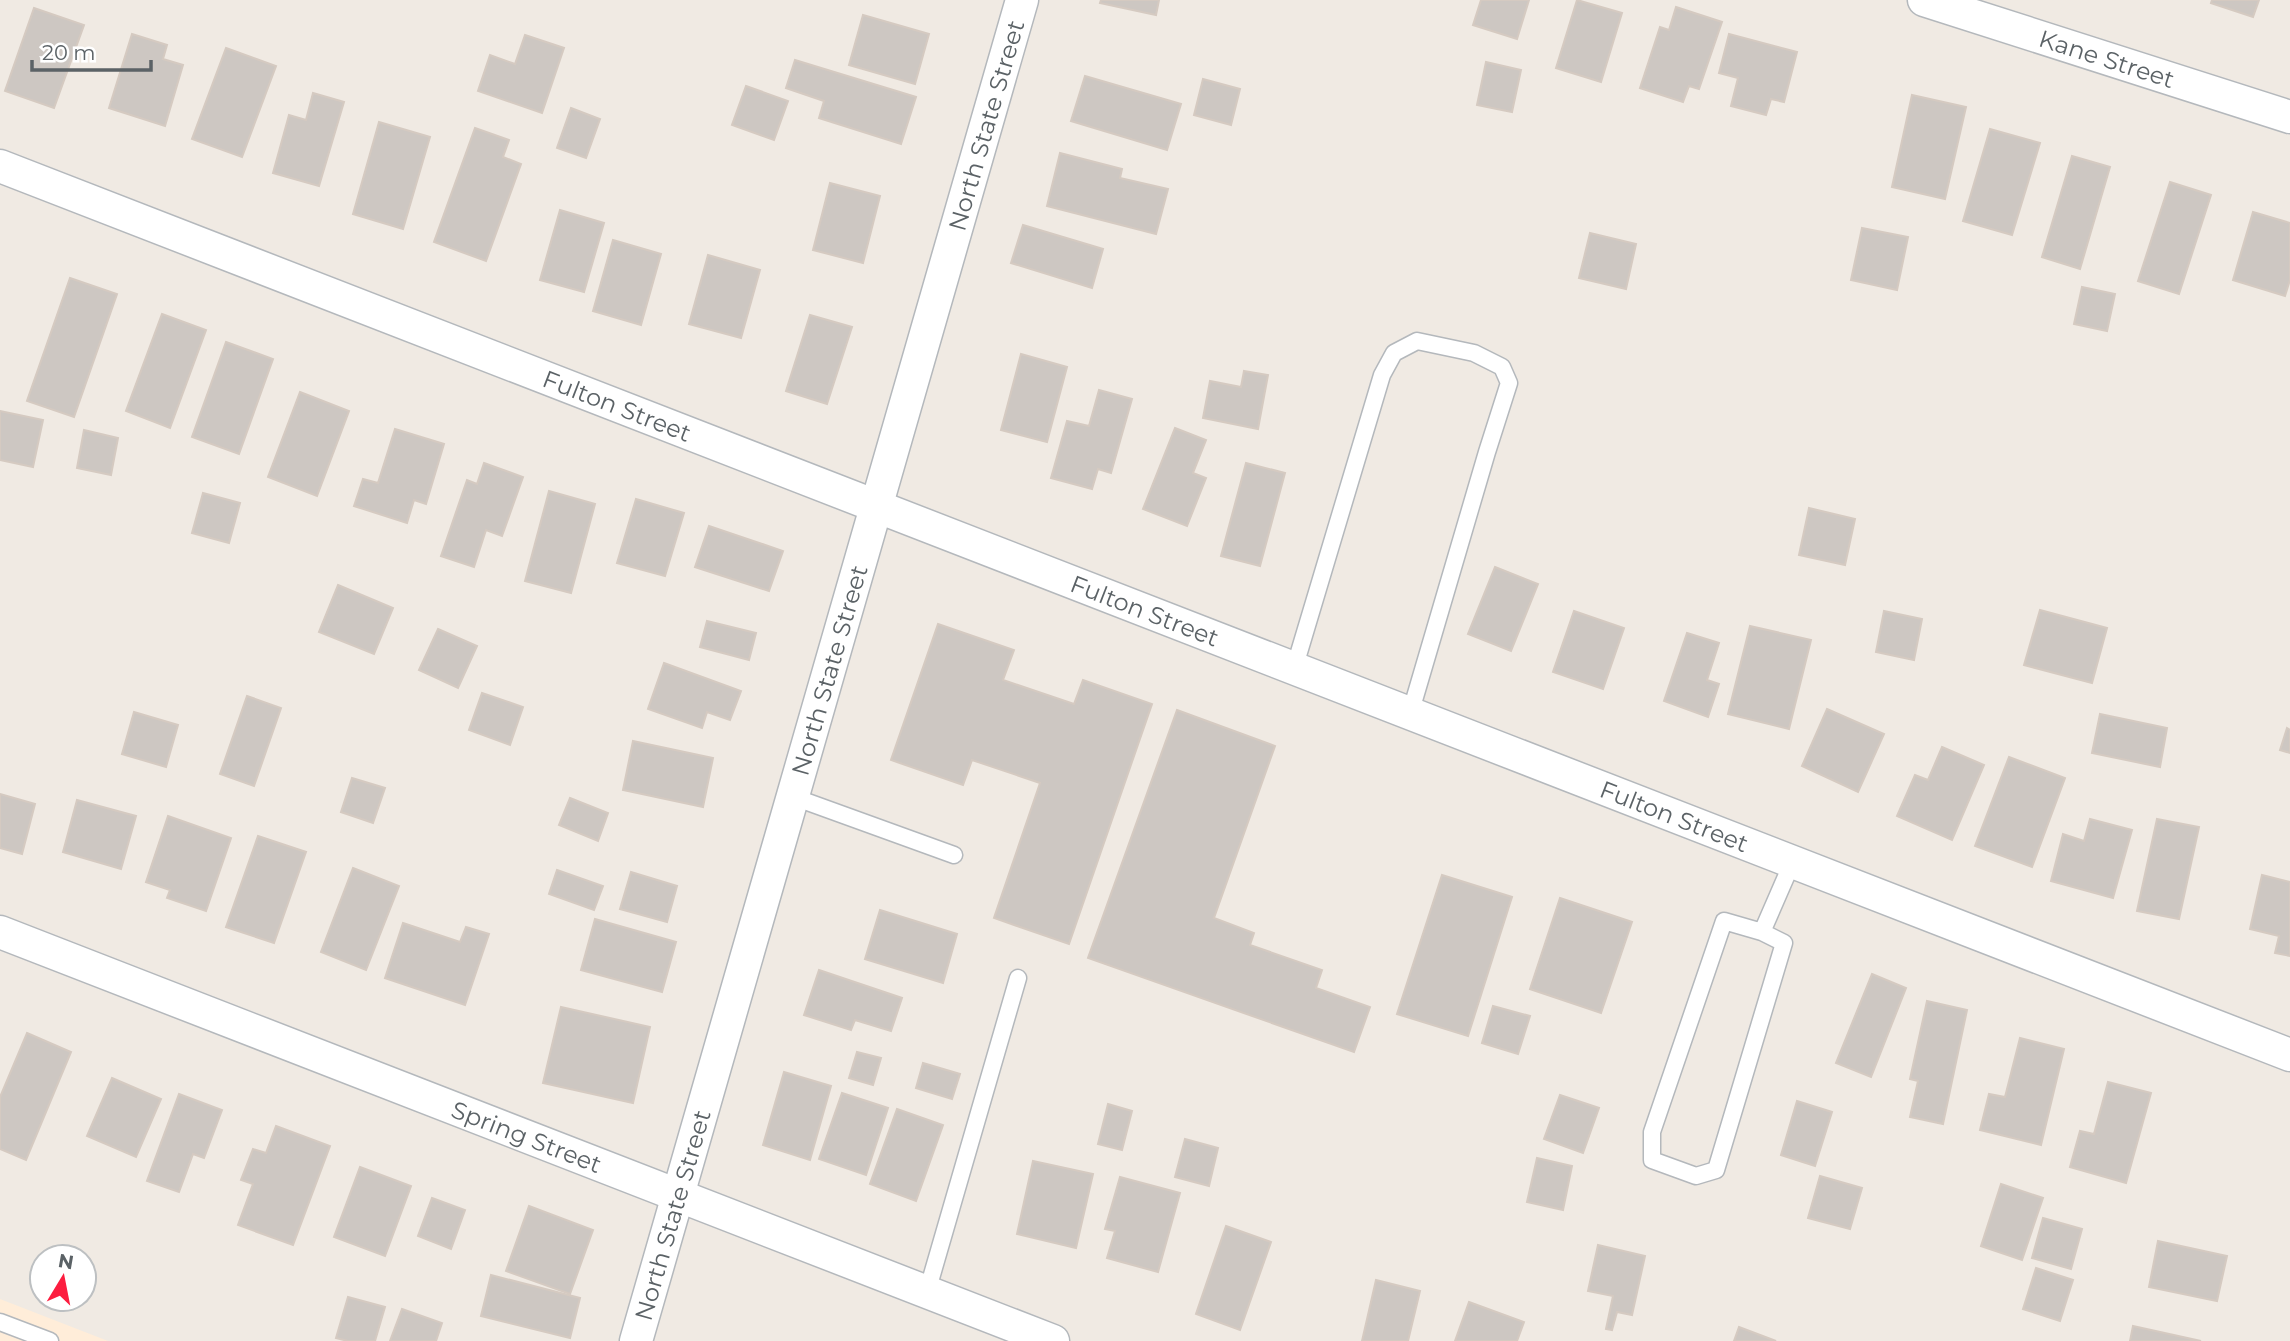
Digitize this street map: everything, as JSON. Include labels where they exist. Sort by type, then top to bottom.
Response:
[{"type":"street","name":"North State Street","points":[[636,1341],[1022,0]]},
{"type":"street","name":"Kane Street","points":[[1924,0],[2290,117]]},
{"type":"street","name":"Fulton Street","points":[[0,166],[2290,1055]]},
{"type":"street","name":"Spring Street","points":[[0,932],[1053,1341]]},
{"type":"lane","points":[[1294,669],[1382,375],[1394,353],[1417,341],[1474,353],[1502,368],[1509,383],[1410,714]]},
{"type":"lane","points":[[791,796],[954,855]]},
{"type":"lane","points":[[1762,932],[1792,863]]},
{"type":"lane","points":[[1724,921],[1762,932],[1784,943],[1716,1170],[1696,1176],[1652,1160],[1652,1132],[1724,921]]},
{"type":"lane","points":[[927,1292],[1018,978]]},
{"type":"lane","points":[[0,1322],[50,1341]]},
{"type":"shaded area","points":[[0,1299],[28,1310],[28,1313],[36,1313],[108,1341],[0,1341]]},
{"type":"building","points":[[1101,0],[1159,0],[1156,15],[1100,3]]},
{"type":"building","points":[[1481,0],[1529,0],[1517,39],[1473,25]]},
{"type":"building","points":[[1577,0],[1622,13],[1601,82],[1556,68]]},
{"type":"building","points":[[2212,0],[2259,0],[2253,17],[2211,3]]},
{"type":"building","points":[[1676,7],[1722,22],[1699,89],[1689,86],[1683,102],[1640,88],[1660,27],[1669,30]]},
{"type":"building","points":[[34,8],[84,25],[54,108],[5,91]]},
{"type":"building","points":[[863,15],[929,34],[915,84],[849,65]]},
{"type":"building","points":[[132,34],[167,45],[163,59],[183,65],[165,126],[109,108]]},
{"type":"building","points":[[1729,34],[1797,52],[1784,102],[1771,99],[1766,115],[1731,106],[1738,78],[1719,73]]},
{"type":"building","points":[[525,35],[564,48],[542,113],[478,91],[490,55],[515,64]]},
{"type":"building","points":[[226,48],[276,66],[242,157],[192,139]]},
{"type":"building","points":[[795,60],[916,97],[901,144],[819,118],[824,101],[786,88]]},
{"type":"building","points":[[1486,62],[1521,70],[1512,112],[1477,105]]},
{"type":"building","points":[[1085,76],[1181,104],[1167,150],[1071,121]]},
{"type":"building","points":[[1203,79],[1240,89],[1231,125],[1194,115]]},
{"type":"building","points":[[746,86],[788,101],[774,140],[732,125]]},
{"type":"building","points":[[313,93],[344,102],[319,186],[273,173],[289,115],[306,120]]},
{"type":"building","points":[[1912,95],[1966,107],[1945,199],[1892,187]]},
{"type":"building","points":[[571,108],[600,119],[586,158],[557,148]]},
{"type":"building","points":[[379,122],[430,137],[403,229],[353,214]]},
{"type":"building","points":[[475,128],[509,140],[503,157],[521,164],[486,261],[434,242]]},
{"type":"building","points":[[1990,129],[2040,143],[2012,235],[1963,221]]},
{"type":"building","points":[[1060,153],[1122,169],[1120,178],[1168,189],[1156,234],[1047,206]]},
{"type":"building","points":[[2072,156],[2110,167],[2080,269],[2042,257]]},
{"type":"building","points":[[2170,182],[2211,195],[2179,294],[2138,281]]},
{"type":"building","points":[[830,183],[880,196],[863,263],[813,250]]},
{"type":"building","points":[[560,210],[604,223],[584,292],[540,280]]},
{"type":"building","points":[[2253,212],[2290,223],[2290,280],[2285,296],[2233,280]]},
{"type":"building","points":[[1023,225],[1103,249],[1092,288],[1011,263]]},
{"type":"building","points":[[1862,228],[1908,237],[1897,290],[1851,280]]},
{"type":"building","points":[[1590,233],[1636,244],[1626,289],[1579,278]]},
{"type":"building","points":[[613,240],[661,254],[641,325],[593,311]]},
{"type":"building","points":[[708,255],[760,270],[741,338],[689,324]]},
{"type":"building","points":[[70,278],[117,294],[74,417],[27,401]]},
{"type":"building","points":[[2082,287],[2115,294],[2107,331],[2074,324]]},
{"type":"building","points":[[162,314],[206,330],[170,428],[126,411]]},
{"type":"building","points":[[810,315],[852,327],[827,404],[786,391]]},
{"type":"building","points":[[226,342],[273,359],[239,454],[192,437]]},
{"type":"building","points":[[1021,354],[1067,367],[1047,442],[1001,430]]},
{"type":"building","points":[[1244,371],[1268,375],[1258,429],[1203,418],[1210,381],[1241,387]]},
{"type":"building","points":[[1099,390],[1132,399],[1111,473],[1098,469],[1092,489],[1051,478],[1067,421],[1089,426]]},
{"type":"building","points":[[300,392],[349,411],[317,496],[268,477]]},
{"type":"building","points":[[0,411],[43,420],[33,467],[0,460]]},
{"type":"building","points":[[1175,428],[1206,440],[1193,473],[1206,478],[1187,526],[1143,509]]},
{"type":"building","points":[[395,429],[444,444],[426,504],[414,500],[407,523],[354,506],[363,479],[378,483]]},
{"type":"building","points":[[84,430],[118,438],[111,475],[77,468]]},
{"type":"building","points":[[484,463],[523,477],[502,536],[486,530],[474,567],[441,556],[467,480],[477,484]]},
{"type":"building","points":[[1246,463],[1285,473],[1260,566],[1221,556]]},
{"type":"building","points":[[549,491],[595,504],[571,593],[525,581]]},
{"type":"building","points":[[203,493],[240,503],[229,543],[192,533]]},
{"type":"building","points":[[636,499],[684,513],[665,576],[617,563]]},
{"type":"building","points":[[1809,508],[1855,519],[1845,565],[1799,555]]},
{"type":"building","points":[[709,526],[783,551],[769,591],[695,567]]},
{"type":"building","points":[[1495,567],[1538,584],[1511,651],[1468,634]]},
{"type":"building","points":[[338,585],[393,608],[374,654],[319,632]]},
{"type":"building","points":[[2040,610],[2107,628],[2092,683],[2024,665]]},
{"type":"building","points":[[1574,611],[1624,628],[1603,689],[1553,672]]},
{"type":"building","points":[[1884,611],[1922,619],[1914,660],[1876,652]]},
{"type":"building","points":[[707,621],[756,633],[749,660],[700,647]]},
{"type":"building","points":[[938,624],[1014,650],[1003,680],[1074,704],[1083,680],[1152,704],[1069,944],[994,918],[1040,783],[972,760],[963,785],[891,760]]},
{"type":"building","points":[[1750,626],[1811,640],[1789,729],[1728,714]]},
{"type":"building","points":[[438,629],[477,646],[458,688],[419,670]]},
{"type":"building","points":[[1687,633],[1719,643],[1707,680],[1719,684],[1708,717],[1664,701]]},
{"type":"building","points":[[664,663],[741,691],[730,720],[707,712],[702,728],[648,709]]},
{"type":"building","points":[[482,693],[523,707],[510,745],[469,730]]},
{"type":"building","points":[[247,696],[281,708],[254,786],[220,774]]},
{"type":"building","points":[[1827,709],[1884,734],[1858,792],[1802,766]]},
{"type":"building","points":[[1177,710],[1275,746],[1214,918],[1254,933],[1250,945],[1322,970],[1316,988],[1370,1007],[1354,1052],[1088,958]]},
{"type":"building","points":[[134,712],[178,725],[166,767],[122,754]]},
{"type":"building","points":[[2100,714],[2167,728],[2160,767],[2092,753]]},
{"type":"building","points":[[2287,728],[2290,730],[2290,753],[2280,750]]},
{"type":"building","points":[[633,741],[713,758],[703,807],[623,790]]},
{"type":"building","points":[[1942,747],[1984,765],[1952,840],[1897,816],[1915,775],[1928,780]]},
{"type":"building","points":[[2009,757],[2065,778],[2032,867],[1975,846]]},
{"type":"building","points":[[352,778],[385,788],[373,823],[341,812]]},
{"type":"building","points":[[0,794],[35,804],[22,854],[0,848]]},
{"type":"building","points":[[570,798],[608,813],[598,841],[559,825]]},
{"type":"building","points":[[77,800],[136,816],[121,869],[63,852]]},
{"type":"building","points":[[168,816],[231,838],[206,911],[167,898],[170,890],[146,882]]},
{"type":"building","points":[[2090,819],[2132,830],[2113,898],[2051,881],[2063,834],[2084,841]]},
{"type":"building","points":[[2157,819],[2199,827],[2179,919],[2137,911]]},
{"type":"building","points":[[258,836],[306,852],[274,943],[226,927]]},
{"type":"building","points":[[353,868],[399,886],[366,970],[321,952]]},
{"type":"building","points":[[557,870],[603,886],[594,910],[549,894]]},
{"type":"building","points":[[631,872],[677,886],[667,922],[620,909]]},
{"type":"building","points":[[1442,875],[1512,897],[1468,1036],[1397,1014]]},
{"type":"building","points":[[2262,875],[2290,882],[2290,956],[2275,953],[2279,936],[2250,929]]},
{"type":"building","points":[[1560,898],[1632,922],[1601,1013],[1530,989]]},
{"type":"building","points":[[880,910],[957,934],[943,983],[865,959]]},
{"type":"building","points":[[595,919],[676,942],[662,992],[581,970]]},
{"type":"building","points":[[403,923],[460,942],[466,927],[489,934],[465,1005],[385,978]]},
{"type":"building","points":[[819,970],[902,998],[891,1031],[855,1020],[851,1030],[804,1015]]},
{"type":"building","points":[[1872,974],[1906,988],[1871,1077],[1836,1063]]},
{"type":"building","points":[[1927,1001],[1967,1010],[1943,1124],[1910,1117],[1918,1081],[1910,1079]]},
{"type":"building","points":[[1493,1006],[1530,1016],[1518,1054],[1482,1043]]},
{"type":"building","points":[[561,1007],[650,1027],[633,1103],[543,1083]]},
{"type":"building","points":[[27,1033],[71,1052],[26,1160],[0,1149],[0,1097]]},
{"type":"building","points":[[2020,1038],[2064,1049],[2041,1145],[1980,1130],[1989,1094],[2005,1097]]},
{"type":"building","points":[[857,1052],[881,1058],[873,1085],[849,1078]]},
{"type":"building","points":[[923,1063],[960,1074],[952,1099],[916,1088]]},
{"type":"building","points":[[784,1072],[831,1086],[810,1160],[763,1145]]},
{"type":"building","points":[[112,1078],[161,1099],[136,1157],[87,1136]]},
{"type":"building","points":[[2108,1082],[2151,1093],[2126,1183],[2070,1167],[2080,1131],[2094,1134]]},
{"type":"building","points":[[842,1093],[888,1108],[866,1175],[819,1159]]},
{"type":"building","points":[[179,1094],[222,1110],[204,1158],[193,1154],[179,1192],[147,1181]]},
{"type":"building","points":[[1560,1095],[1599,1108],[1583,1153],[1544,1139]]},
{"type":"building","points":[[1797,1101],[1832,1112],[1815,1166],[1781,1155]]},
{"type":"building","points":[[1108,1104],[1132,1111],[1122,1150],[1098,1144]]},
{"type":"building","points":[[897,1109],[943,1125],[916,1201],[870,1184]]},
{"type":"building","points":[[276,1126],[330,1146],[293,1245],[238,1225],[253,1184],[241,1180],[253,1149],[266,1153]]},
{"type":"building","points":[[1185,1139],[1218,1148],[1209,1186],[1175,1177]]},
{"type":"building","points":[[1537,1158],[1572,1166],[1563,1210],[1527,1202]]},
{"type":"building","points":[[1033,1161],[1093,1174],[1076,1248],[1017,1234]]},
{"type":"building","points":[[360,1167],[411,1186],[385,1256],[334,1237]]},
{"type":"building","points":[[1820,1176],[1862,1188],[1850,1229],[1808,1218]]},
{"type":"building","points":[[1120,1177],[1180,1193],[1158,1272],[1107,1258],[1115,1231],[1105,1229]]},
{"type":"building","points":[[2001,1184],[2043,1198],[2022,1260],[1981,1246]]},
{"type":"building","points":[[432,1198],[465,1210],[451,1249],[418,1236]]},
{"type":"building","points":[[529,1206],[593,1230],[570,1294],[506,1271]]},
{"type":"building","points":[[2043,1218],[2082,1229],[2071,1269],[2032,1258]]},
{"type":"building","points":[[1226,1226],[1271,1242],[1240,1330],[1196,1314]]},
{"type":"building","points":[[2158,1241],[2227,1256],[2217,1301],[2149,1287]]},
{"type":"building","points":[[1598,1245],[1645,1256],[1632,1315],[1617,1312],[1612,1330],[1606,1329],[1613,1296],[1588,1291]]},
{"type":"building","points":[[2036,1268],[2073,1280],[2060,1321],[2023,1309]]},
{"type":"building","points":[[491,1275],[580,1298],[570,1338],[481,1316]]},
{"type":"building","points":[[1376,1280],[1420,1291],[1408,1341],[1362,1341]]},
{"type":"building","points":[[348,1297],[385,1307],[375,1341],[336,1338]]},
{"type":"building","points":[[1469,1302],[1524,1322],[1517,1341],[1455,1341]]},
{"type":"building","points":[[402,1309],[442,1323],[436,1341],[390,1341]]},
{"type":"building","points":[[2133,1326],[2201,1341],[2130,1341]]},
{"type":"building","points":[[1739,1327],[1776,1341],[1734,1341]]}]
